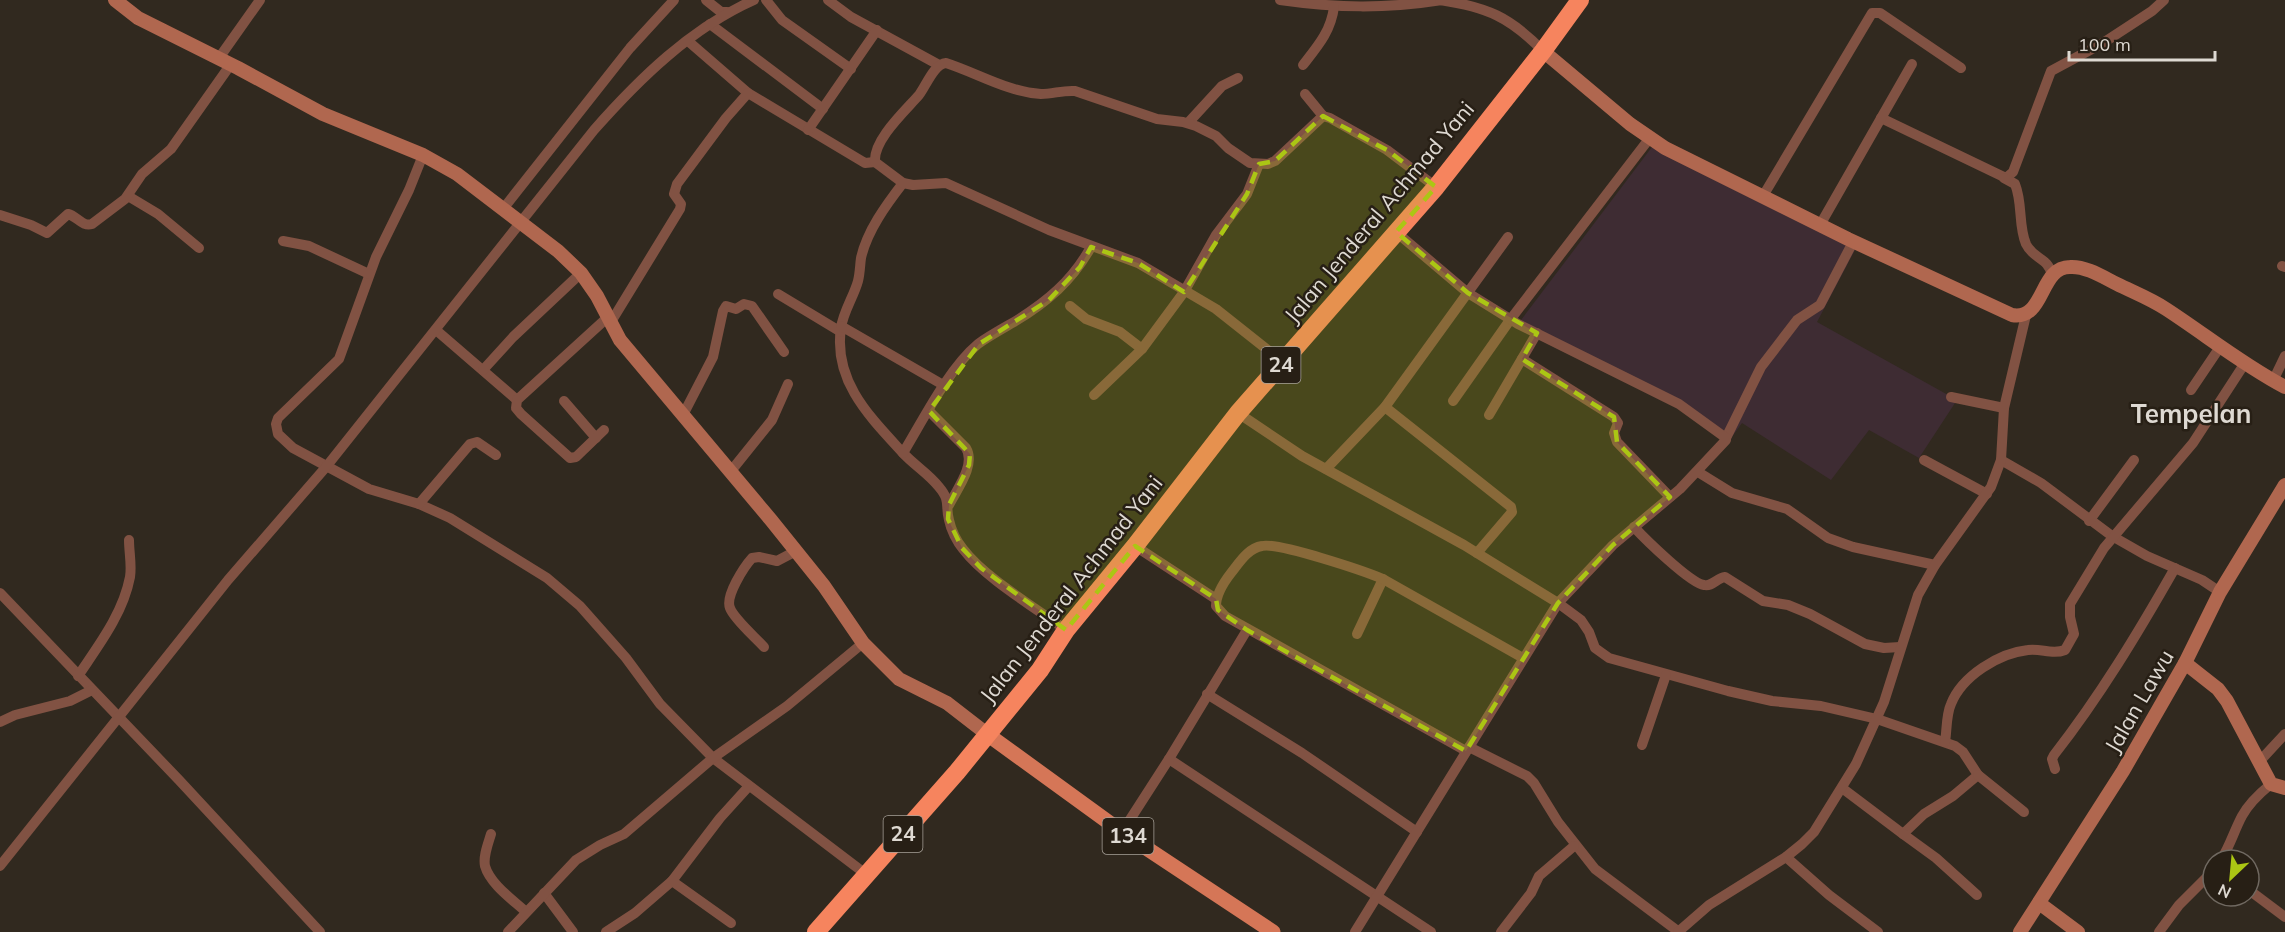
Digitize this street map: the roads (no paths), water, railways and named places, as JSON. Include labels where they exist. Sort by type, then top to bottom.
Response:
[{"type":"highway","name":"Jalan Jenderal Achmad Yani","points":[[987,734],[1040,670],[1066,630],[1135,546],[1238,413],[1436,187],[1543,51],[1580,0]]},
{"type":"highway","name":"24","points":[[816,932],[957,772],[987,734]]},
{"type":"main road","points":[[115,0],[138,18],[231,64],[323,114],[423,155],[457,174],[558,251],[581,273],[597,296],[620,340],[796,551],[824,586],[863,643],[899,679],[947,703],[987,734]]},
{"type":"main road","points":[[1543,51],[1649,139],[1853,242],[2012,315],[2026,315],[2052,275],[2065,267],[2073,266],[2097,273],[2164,308],[2279,384]]},
{"type":"main road","name":"Jalan Lawu","points":[[2020,932],[2123,771],[2185,663],[2220,592],[2285,485]]},
{"type":"main road","points":[[2185,663],[2218,689],[2227,701],[2259,762],[2278,786]]},
{"type":"main road","name":"134","points":[[987,734],[1122,832],[1273,932]]},
{"type":"main road","points":[[2039,903],[2078,932]]},
{"type":"street","points":[[219,58],[260,0]]},
{"type":"street","points":[[503,210],[630,48],[674,0]]},
{"type":"street","points":[[706,0],[721,12],[727,12]]},
{"type":"street","points":[[0,866],[228,580],[326,467],[578,148],[626,94],[688,41],[727,12],[754,0]]},
{"type":"street","points":[[766,0],[782,21],[851,69]]},
{"type":"street","points":[[828,0],[851,16],[939,65]]},
{"type":"street","points":[[1280,0],[1334,7],[1395,6],[1441,0],[1464,4],[1500,16],[1523,31],[1543,51]]},
{"type":"street","points":[[2004,178],[2013,172],[2051,71],[2103,43],[2152,11],[2164,0]]},
{"type":"street","points":[[1303,65],[1323,40],[1332,24],[1334,7]]},
{"type":"street","points":[[1763,196],[1872,13],[1880,13],[1961,68]]},
{"type":"street","points":[[710,24],[823,109]]},
{"type":"street","points":[[808,130],[877,30]]},
{"type":"street","points":[[688,41],[748,93],[865,163],[875,162],[903,183],[914,185],[941,182],[955,186],[987,203],[1091,247],[1138,263],[1216,309],[1283,362]]},
{"type":"street","points":[[875,162],[875,156],[881,143],[899,116],[920,94],[939,65],[946,63],[1009,86],[1040,94],[1064,90],[1075,91],[1157,119],[1188,123],[1216,136],[1240,158],[1250,163],[1275,161],[1318,118],[1323,116]]},
{"type":"street","points":[[0,215],[47,233],[68,214],[84,224],[92,225],[128,196],[142,174],[175,144],[231,64]]},
{"type":"street","points":[[1820,225],[1912,64]]},
{"type":"street","points":[[1188,123],[1222,86],[1238,78]]},
{"type":"street","points":[[564,401],[600,434],[576,457],[570,458],[521,414],[516,408],[517,400],[610,320],[680,209],[681,204],[674,194],[677,184],[726,118],[748,93]]},
{"type":"street","points":[[1305,94],[1323,116],[1387,150],[1436,187]]},
{"type":"street","points":[[1881,118],[2015,184],[2020,195],[2022,231],[2029,249],[2050,266],[2052,275]]},
{"type":"street","points":[[1453,401],[1510,320],[1649,139]]},
{"type":"street","points":[[423,155],[369,274],[339,359],[278,418],[276,424],[281,438],[293,448],[369,489],[419,504],[450,518],[547,578],[571,598],[626,658],[660,704],[713,758],[867,875]]},
{"type":"street","points":[[1094,395],[1142,348],[1184,292],[1216,235],[1247,194],[1259,164]]},
{"type":"street","points":[[903,183],[870,235],[861,257],[858,280],[841,329],[842,359],[853,394],[903,453],[947,496],[948,519],[962,548],[981,568],[1066,630]]},
{"type":"street","points":[[128,196],[158,214],[199,248]]},
{"type":"street","points":[[1396,232],[1468,293],[1510,320],[1679,404],[1726,438]]},
{"type":"street","points":[[1326,469],[1385,407],[1508,237]]},
{"type":"street","points":[[283,241],[309,246],[369,274]]},
{"type":"street","points":[[1355,932],[1558,603],[1604,555],[1671,497],[1725,443],[1767,358],[1797,320],[1820,305],[1853,242]]},
{"type":"street","points":[[903,453],[963,360],[979,344],[1033,310],[1067,283],[1080,267],[1091,247]]},
{"type":"street","points":[[483,370],[513,337],[581,273]]},
{"type":"street","points":[[778,294],[945,386]]},
{"type":"street","points":[[683,415],[713,357],[726,306],[736,309],[744,304],[752,306],[784,352]]},
{"type":"street","points":[[1070,306],[1086,319],[1120,332],[1142,348]]},
{"type":"street","points":[[1523,658],[1383,579],[1362,570],[1295,551],[1262,546],[1246,556],[1229,575],[1215,599],[1215,606],[1218,610],[1247,630],[1468,749],[1527,776],[1534,783],[1574,846],[1594,869],[1679,932],[1724,895],[1786,857],[1814,832],[1856,764],[1877,719],[1918,595],[1935,565],[1987,494],[2001,460],[2004,408],[2026,315]]},
{"type":"street","points":[[436,330],[517,400]]},
{"type":"street","points":[[1489,415],[1536,333]]},
{"type":"street","points":[[2191,390],[2220,347]]},
{"type":"street","points":[[2279,384],[2285,356]]},
{"type":"street","points":[[1522,359],[1614,417],[1618,423],[1614,434],[1617,442],[1671,497]]},
{"type":"street","points":[[1945,742],[1951,704],[1970,678],[1984,667],[2000,657],[2015,652],[2032,649],[2049,653],[2065,650],[2074,633],[2070,604],[2112,536],[2193,442],[2245,363]]},
{"type":"street","points":[[731,471],[772,420],[788,384]]},
{"type":"street","points":[[1951,397],[2004,408]]},
{"type":"street","points":[[1385,407],[1511,507],[1512,512],[1477,553]]},
{"type":"street","points":[[929,411],[970,454],[969,465],[949,505]]},
{"type":"street","points":[[1238,413],[1279,442],[1477,553],[1558,603],[1581,620],[1595,648],[1601,654],[1637,668],[1728,692],[1772,701],[1821,706],[1877,719],[1945,742],[1963,752],[1978,776],[2024,812]]},
{"type":"street","points":[[419,504],[470,444],[477,441],[496,455]]},
{"type":"street","points":[[1924,460],[1987,494]]},
{"type":"street","points":[[2001,460],[2041,483],[2112,536],[2147,556],[2197,578],[2220,592]]},
{"type":"street","points":[[2089,521],[2134,460]]},
{"type":"street","points":[[1698,472],[1732,494],[1786,509],[1828,538],[1853,547],[1935,565]]},
{"type":"street","points":[[1634,527],[1659,552],[1698,584],[1708,585],[1725,577],[1763,601],[1788,605],[1810,614],[1866,644],[1884,648],[1900,646]]},
{"type":"street","points":[[78,676],[105,637],[119,608],[130,577],[129,540]]},
{"type":"street","points":[[1135,546],[1215,599]]},
{"type":"street","points":[[764,647],[730,610],[729,601],[752,558],[759,557],[777,561],[796,551]]},
{"type":"street","points":[[2055,769],[2052,759],[2054,755],[2096,699],[2131,646],[2175,568]]},
{"type":"street","points":[[1357,634],[1383,579]]},
{"type":"street","points":[[0,593],[179,780],[320,932]]},
{"type":"street","points":[[1122,832],[1247,630]]},
{"type":"street","points":[[508,932],[576,860],[600,844],[624,834],[713,758],[788,706],[863,643]]},
{"type":"street","points":[[1642,745],[1666,675]]},
{"type":"street","points":[[0,722],[15,715],[70,702],[92,690]]},
{"type":"street","points":[[1207,694],[1302,753],[1417,831]]},
{"type":"street","points":[[2259,762],[2285,734]]},
{"type":"street","points":[[1169,759],[1431,932]]},
{"type":"street","points":[[1903,834],[1924,814],[1953,796],[1978,776]]},
{"type":"street","points":[[606,932],[635,913],[672,881],[720,818],[749,786]]},
{"type":"street","points":[[2229,848],[2243,814],[2259,795],[2278,786]]},
{"type":"street","points":[[1842,788],[1936,858],[1977,895]]},
{"type":"street","points":[[491,834],[486,850],[485,867],[504,891],[526,912]]},
{"type":"street","points":[[1501,932],[1531,893],[1539,876],[1574,846]]},
{"type":"street","points":[[1786,857],[1829,895],[1878,932]]},
{"type":"street","points":[[672,881],[731,923]]},
{"type":"street","points":[[2159,932],[2179,905],[2201,883]]},
{"type":"street","points":[[544,893],[573,932]]},
{"type":"street","points":[[2261,899],[2285,917]]},
{"type":"district","name":"Tempelan","points":[[2191,414]]}]
